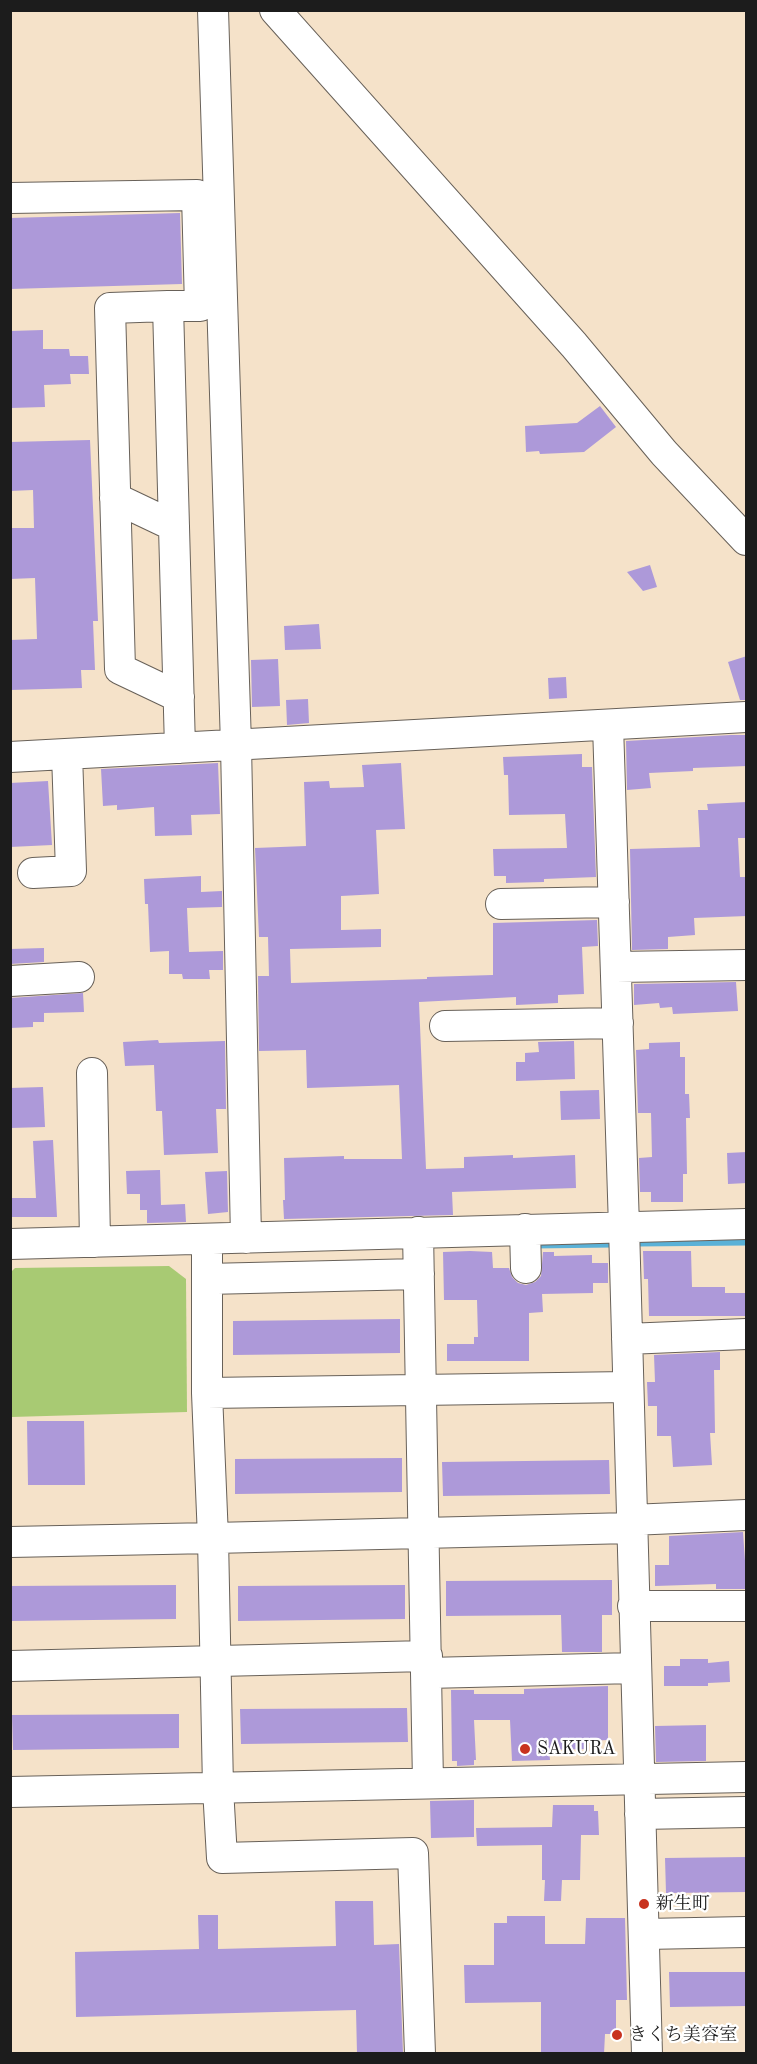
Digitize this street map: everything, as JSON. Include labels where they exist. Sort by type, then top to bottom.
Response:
[{"type":"street","points":[[213,10],[236,745],[246,1238]]},
{"type":"street","points":[[275,10],[574,345],[664,453],[747,540]]},
{"type":"street","points":[[10,198],[197,195],[200,306],[110,308],[120,669],[179,698]]},
{"type":"street","points":[[168,306],[180,748]]},
{"type":"street","points":[[115,498],[174,526]]},
{"type":"street","points":[[10,757],[747,717]]},
{"type":"street","points":[[608,725],[647,2054]]},
{"type":"street","points":[[33,873],[71,871],[67,754]]},
{"type":"street","points":[[501,904],[614,902]]},
{"type":"street","points":[[616,967],[747,965]]},
{"type":"street","points":[[10,981],[79,977]]},
{"type":"street","points":[[445,1026],[618,1023]]},
{"type":"street","points":[[92,1073],[95,1242]]},
{"type":"street","points":[[10,1244],[418,1232],[526,1247],[624,1227],[747,1224]]},
{"type":"street","points":[[418,1232],[428,1783]]},
{"type":"street","points":[[207,1239],[207,1393],[222,1858],[413,1853],[420,2054]]},
{"type":"street","points":[[207,1279],[419,1275]]},
{"type":"street","points":[[627,1339],[747,1334]]},
{"type":"street","points":[[207,1393],[628,1387]]},
{"type":"street","points":[[10,1542],[425,1533],[631,1524],[747,1515]]},
{"type":"street","points":[[633,1606],[747,1606]]},
{"type":"street","points":[[10,1666],[215,1661],[635,1668]]},
{"type":"street","points":[[10,1792],[747,1777]]},
{"type":"street","points":[[640,1814],[747,1812]]},
{"type":"street","points":[[645,1934],[747,1932]]},
{"type":"green space","points":[[169,1266],[186,1279],[187,1412],[11,1417],[11,1272],[15,1268]]},
{"type":"building","points":[[180,213],[182,284],[10,289],[10,218]]},
{"type":"building","points":[[43,330],[43,349],[69,349],[70,356],[88,356],[89,374],[70,374],[71,384],[44,385],[45,407],[10,408],[10,331]]},
{"type":"building","points":[[600,406],[616,427],[584,452],[540,454],[539,451],[526,452],[525,426],[577,423]]},
{"type":"building","points":[[90,440],[98,621],[93,621],[95,670],[81,670],[82,688],[10,690],[10,640],[37,639],[35,578],[10,579],[10,528],[34,528],[33,490],[10,491],[10,442]]},
{"type":"building","points":[[650,565],[657,587],[643,591],[627,572]]},
{"type":"building","points":[[319,624],[321,649],[285,650],[284,626]]},
{"type":"building","points":[[747,656],[747,700],[740,700],[728,662]]},
{"type":"building","points":[[278,659],[280,706],[252,707],[251,660]]},
{"type":"building","points":[[566,677],[567,698],[549,699],[548,678]]},
{"type":"building","points":[[308,699],[309,723],[287,725],[286,700]]},
{"type":"building","points":[[747,735],[747,766],[693,768],[693,771],[649,773],[651,788],[627,790],[626,741]]},
{"type":"building","points":[[582,754],[582,767],[592,767],[596,877],[506,883],[506,876],[494,876],[493,849],[567,848],[565,814],[509,815],[508,775],[504,775],[503,757]]},
{"type":"building","points":[[218,763],[220,814],[191,815],[192,835],[155,836],[154,807],[117,810],[117,805],[103,806],[101,769]]},
{"type":"building","points":[[401,763],[405,829],[376,830],[379,894],[341,896],[341,930],[381,929],[381,947],[290,949],[291,983],[493,975],[493,923],[597,920],[598,946],[582,947],[584,994],[558,995],[558,1003],[516,1005],[516,997],[419,1002],[426,1169],[464,1168],[464,1157],[513,1155],[513,1158],[575,1155],[576,1188],[452,1192],[453,1215],[284,1219],[284,1158],[344,1156],[344,1159],[402,1159],[399,1085],[307,1088],[306,1050],[259,1051],[258,976],[269,976],[268,937],[259,937],[255,848],[306,846],[304,782],[329,781],[330,788],[364,787],[362,765]]},
{"type":"building","points":[[48,781],[52,845],[10,847],[10,783]]},
{"type":"building","points":[[747,802],[747,838],[738,838],[740,877],[747,877],[747,916],[694,918],[695,935],[668,937],[668,949],[632,950],[630,849],[700,847],[698,810],[708,810],[707,804]]},
{"type":"building","points":[[201,876],[201,892],[222,891],[222,907],[187,908],[189,952],[223,951],[223,970],[209,970],[210,979],[183,979],[182,974],[169,974],[169,951],[150,952],[148,904],[145,904],[144,879]]},
{"type":"building","points":[[44,948],[44,962],[10,964],[10,949]]},
{"type":"building","points":[[736,982],[738,1011],[673,1014],[672,1007],[660,1008],[659,1003],[634,1005],[634,984]]},
{"type":"building","points":[[83,993],[84,1012],[44,1013],[44,1022],[33,1022],[33,1027],[10,1028],[10,998]]},
{"type":"building","points":[[158,1040],[159,1043],[225,1041],[226,1109],[216,1109],[218,1153],[164,1155],[162,1111],[156,1111],[154,1065],[125,1066],[123,1042]]},
{"type":"building","points":[[574,1041],[575,1079],[516,1081],[516,1062],[525,1062],[525,1053],[539,1052],[538,1042]]},
{"type":"building","points":[[680,1042],[680,1057],[685,1057],[685,1094],[689,1094],[690,1118],[686,1118],[687,1174],[683,1174],[683,1202],[651,1202],[651,1192],[640,1192],[639,1158],[652,1157],[651,1113],[638,1113],[636,1050],[649,1049],[649,1043]]},
{"type":"building","points":[[43,1087],[45,1127],[10,1128],[10,1088]]},
{"type":"building","points":[[599,1090],[600,1119],[561,1120],[560,1091]]},
{"type":"building","points":[[53,1140],[57,1217],[10,1217],[10,1198],[36,1198],[33,1141]]},
{"type":"building","points":[[747,1152],[747,1183],[728,1184],[727,1153]]},
{"type":"building","points":[[160,1170],[161,1205],[185,1204],[186,1222],[147,1223],[147,1210],[140,1210],[140,1194],[127,1194],[126,1171]]},
{"type":"building","points":[[227,1171],[228,1212],[208,1214],[205,1172]]},
{"type":"building","points":[[643,1251],[691,1251],[692,1287],[725,1287],[725,1293],[747,1293],[747,1316],[649,1316],[648,1279],[644,1279]]},
{"type":"building","points":[[443,1252],[492,1252],[493,1268],[509,1268],[512,1277],[518,1283],[526,1285],[535,1282],[541,1276],[543,1252],[554,1252],[554,1256],[592,1255],[592,1263],[608,1263],[608,1283],[593,1283],[593,1293],[542,1294],[543,1312],[529,1313],[529,1361],[447,1361],[447,1344],[474,1344],[474,1337],[478,1337],[477,1300],[444,1300]]},
{"type":"building","points":[[400,1319],[400,1353],[233,1355],[233,1321]]},
{"type":"building","points":[[720,1352],[720,1370],[714,1370],[715,1433],[710,1433],[712,1465],[673,1467],[671,1436],[657,1436],[657,1406],[648,1406],[647,1382],[655,1382],[654,1355]]},
{"type":"building","points":[[27,1421],[84,1421],[85,1485],[28,1485]]},
{"type":"building","points":[[402,1458],[402,1492],[235,1494],[235,1459]]},
{"type":"building","points":[[609,1460],[610,1494],[443,1496],[442,1462]]},
{"type":"building","points":[[743,1532],[747,1589],[716,1589],[716,1584],[655,1586],[655,1565],[669,1565],[669,1536]]},
{"type":"building","points":[[612,1580],[612,1615],[602,1615],[602,1652],[562,1652],[561,1615],[446,1616],[446,1581]]},
{"type":"building","points":[[176,1585],[176,1619],[10,1621],[10,1586]]},
{"type":"building","points":[[405,1585],[405,1619],[238,1621],[238,1586]]},
{"type":"building","points":[[680,1659],[708,1659],[708,1663],[729,1661],[730,1682],[708,1683],[708,1686],[664,1686],[664,1666],[680,1666]]},
{"type":"building","points":[[608,1686],[608,1740],[587,1741],[588,1749],[549,1750],[550,1760],[512,1761],[510,1720],[474,1720],[476,1760],[474,1760],[474,1765],[457,1766],[457,1761],[452,1761],[451,1690],[474,1690],[474,1694],[524,1694],[524,1689]]},
{"type":"building","points":[[407,1708],[408,1742],[241,1744],[240,1709]]},
{"type":"building","points":[[179,1714],[179,1748],[13,1750],[12,1715]]},
{"type":"building","points":[[706,1725],[706,1761],[656,1762],[655,1726]]},
{"type":"building","points":[[474,1800],[474,1837],[431,1838],[430,1801]]},
{"type":"building","points":[[553,1805],[594,1805],[594,1811],[598,1811],[599,1835],[581,1835],[580,1880],[562,1880],[561,1901],[544,1901],[542,1845],[477,1846],[476,1828],[552,1827]]},
{"type":"building","points":[[747,1857],[747,1892],[666,1893],[665,1858]]},
{"type":"building","points":[[335,1901],[373,1901],[374,1945],[399,1944],[403,2054],[357,2054],[356,2010],[76,2017],[75,1952],[199,1949],[198,1915],[218,1915],[218,1949],[336,1946]]},
{"type":"building","points":[[507,1916],[545,1916],[545,1944],[585,1944],[586,1918],[625,1918],[627,2000],[616,2000],[616,2034],[605,2034],[604,2054],[541,2054],[541,2002],[465,2003],[464,1965],[494,1965],[494,1923],[507,1923]]},
{"type":"building","points":[[669,1972],[747,1972],[747,2006],[670,2007]]},
{"type":"waterway","points":[[637,1243],[746,1242]]},
{"type":"waterway","points":[[533,1245],[613,1244]]},
{"type":"place","name":"SAKURA","points":[[525,1749]]},
{"type":"place","name":"新生町","points":[[644,1904]]},
{"type":"place","name":"きくち美容室","points":[[617,2035]]}]
